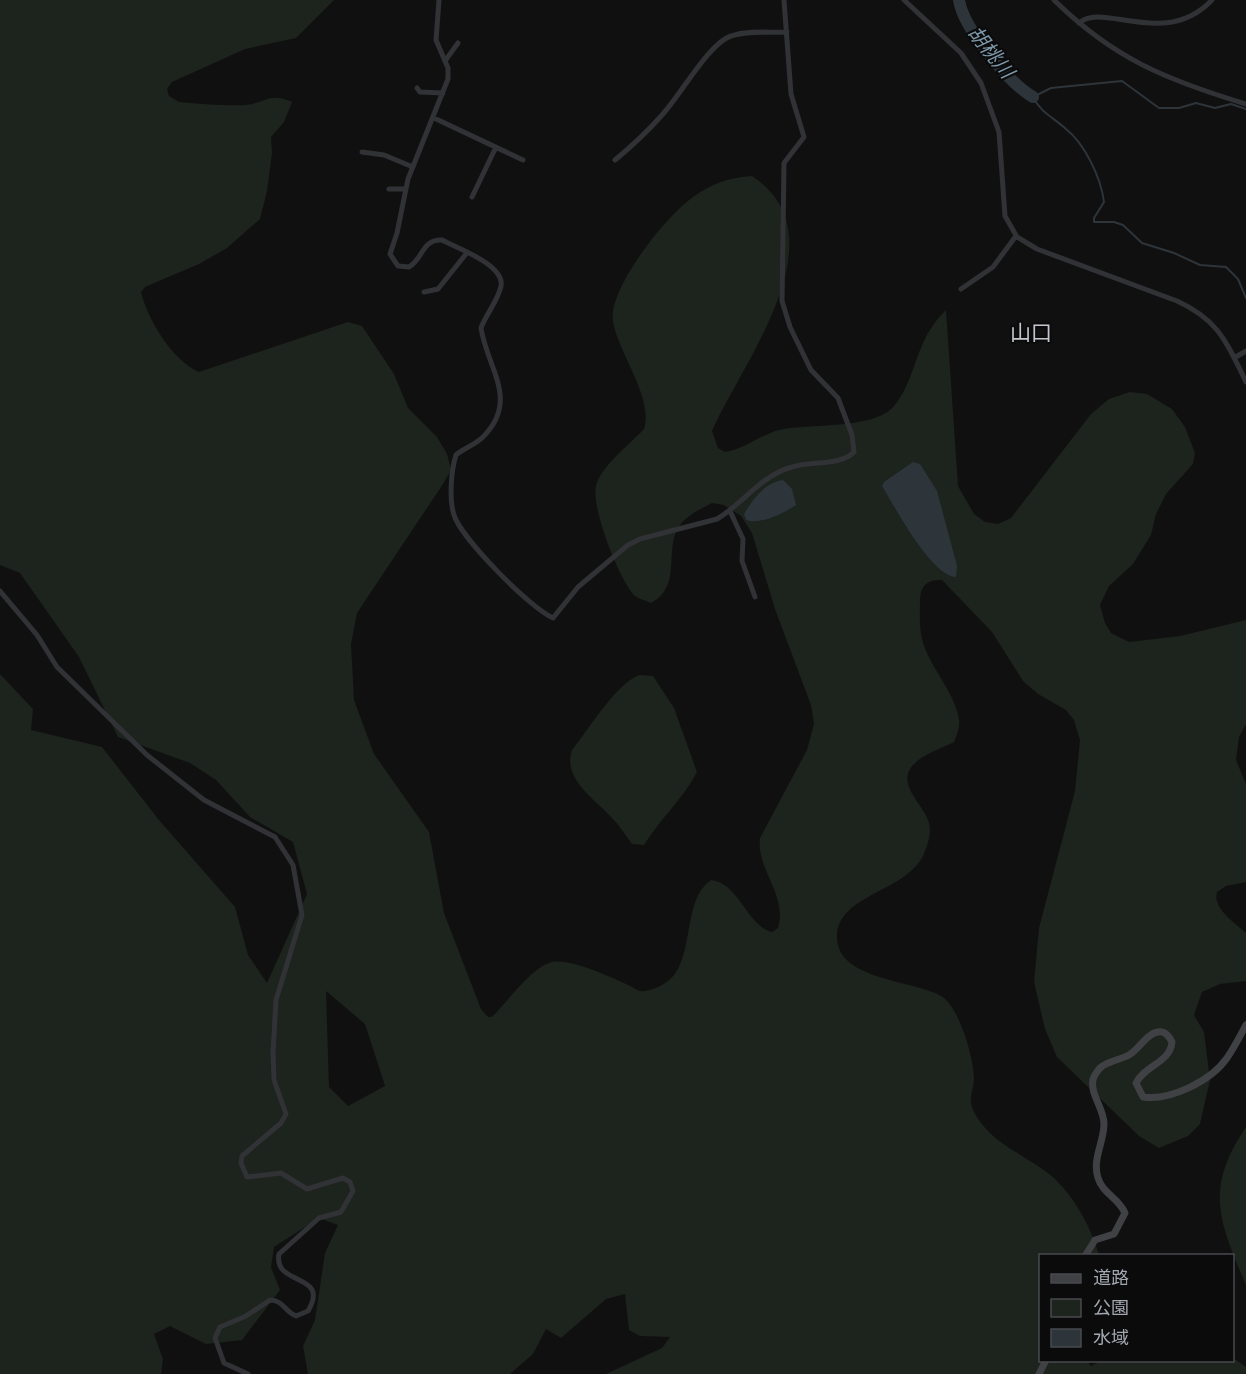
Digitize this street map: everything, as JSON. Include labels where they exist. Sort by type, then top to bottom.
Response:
[{"type":"main road","points":[[1086,1254],[1095,1240],[1114,1234],[1125,1213],[1121,1204],[1103,1190],[1097,1177],[1096,1162],[1104,1125],[1103,1112],[1095,1096],[1092,1080],[1100,1067],[1130,1054],[1152,1035],[1162,1032],[1172,1042],[1167,1056],[1140,1074],[1136,1083],[1143,1097],[1155,1099],[1174,1093],[1213,1073],[1226,1059],[1246,1025]]},
{"type":"street","points":[[439,0],[436,40],[448,75],[434,118],[405,189],[398,233],[390,254],[394,263],[402,268],[409,267],[416,263],[427,244],[438,240],[491,265],[501,278],[501,285],[481,328],[499,382],[501,402],[485,436],[456,455],[453,510],[463,531],[513,586],[553,618],[578,587],[628,545],[640,539],[717,519],[729,511],[749,491],[774,474],[806,463],[846,458],[855,447],[838,398],[811,370],[790,327],[782,301],[784,164],[804,137],[791,94],[784,0]]},
{"type":"street","points":[[904,0],[961,53],[985,90],[999,132],[1005,216],[1017,236],[1037,249],[1190,307],[1217,328],[1246,382]]},
{"type":"street","points":[[1054,0],[1099,40],[1125,57],[1195,89],[1246,104]]},
{"type":"street","points":[[1078,23],[1096,16],[1135,24],[1174,22],[1195,16],[1212,0]]},
{"type":"street","points":[[615,159],[662,115],[687,86],[693,73],[722,40],[735,34],[787,32]]},
{"type":"street","points":[[445,61],[458,43]]},
{"type":"street","points":[[417,88],[420,92],[443,93]]},
{"type":"street","points":[[434,118],[523,160]]},
{"type":"street","points":[[472,198],[496,147]]},
{"type":"street","points":[[362,152],[384,155],[413,167]]},
{"type":"street","points":[[389,189],[405,189]]},
{"type":"street","points":[[961,289],[993,267],[1017,236]]},
{"type":"street","points":[[424,292],[438,289],[466,254]]},
{"type":"street","points":[[1234,358],[1246,351]]},
{"type":"street","points":[[729,511],[743,539],[742,561],[755,597]]},
{"type":"street","points":[[0,591],[37,635],[57,667],[147,755],[204,800],[275,837],[296,873],[302,915],[276,1000],[274,1034],[274,1080],[286,1113],[281,1123],[242,1156],[241,1163],[247,1177],[281,1173],[301,1188],[310,1189],[343,1178],[350,1182],[353,1191],[341,1212],[319,1218],[279,1254],[278,1263],[283,1272],[307,1283],[312,1288],[313,1296],[308,1311],[296,1316],[289,1312],[281,1302],[270,1300],[246,1316],[220,1327],[215,1338],[224,1363],[248,1374]]},
{"type":"green space","points":[[0,0],[334,0],[296,38],[245,49],[172,82],[167,89],[169,96],[179,102],[246,105],[278,98],[292,102],[284,122],[271,137],[272,153],[267,191],[260,219],[227,248],[199,264],[145,287],[141,292],[149,315],[162,338],[180,358],[199,372],[348,322],[362,326],[394,374],[408,408],[437,437],[447,454],[451,470],[357,613],[351,644],[354,700],[374,754],[429,832],[444,913],[481,1009],[488,1017],[492,1017],[534,972],[549,963],[566,962],[588,968],[640,991],[651,990],[662,985],[673,976],[680,964],[695,903],[701,890],[711,880],[729,889],[763,928],[772,932],[778,928],[779,905],[763,861],[760,838],[807,750],[814,724],[811,705],[775,609],[752,533],[741,516],[724,505],[712,503],[691,515],[684,520],[676,533],[667,587],[661,596],[651,603],[634,595],[621,574],[602,526],[596,496],[596,486],[603,471],[644,429],[646,417],[640,390],[616,334],[613,321],[614,307],[629,272],[641,253],[682,206],[700,192],[714,185],[752,176],[778,201],[788,231],[788,265],[778,300],[712,431],[718,448],[725,452],[779,430],[857,422],[885,414],[902,395],[928,334],[946,310],[958,486],[974,514],[985,522],[998,524],[1011,518],[1091,414],[1109,399],[1130,392],[1147,394],[1172,409],[1185,427],[1195,453],[1193,464],[1166,494],[1156,514],[1151,535],[1133,564],[1109,586],[1100,605],[1105,623],[1111,633],[1129,642],[1180,636],[1246,620],[1246,724],[1239,737],[1236,760],[1246,784],[1246,882],[1226,886],[1217,892],[1216,898],[1226,915],[1246,933],[1246,981],[1220,984],[1202,992],[1194,1015],[1204,1032],[1210,1080],[1200,1124],[1188,1136],[1159,1148],[1139,1136],[1057,1057],[1045,1029],[1034,982],[1039,928],[1075,791],[1080,740],[1074,720],[1066,710],[1038,694],[1023,681],[992,632],[942,580],[928,582],[921,591],[920,630],[925,649],[952,698],[959,725],[954,742],[922,757],[909,771],[907,778],[908,786],[925,813],[929,824],[928,843],[918,864],[906,875],[850,910],[841,921],[837,935],[840,950],[849,962],[863,971],[932,992],[950,1004],[965,1034],[974,1077],[971,1103],[981,1124],[1000,1141],[1054,1178],[1069,1195],[1092,1234],[1099,1254],[1039,1254],[1039,1362],[1088,1362],[1091,1366],[1099,1362],[1234,1362],[1234,1359],[1246,1367],[1246,1374],[606,1374],[662,1348],[670,1337],[640,1336],[629,1330],[625,1294],[606,1299],[561,1338],[546,1329],[533,1354],[510,1374],[308,1374],[303,1346],[315,1320],[325,1253],[338,1225],[319,1218],[274,1247],[271,1267],[280,1290],[242,1340],[206,1344],[170,1326],[154,1334],[163,1359],[161,1374],[0,1374],[0,674],[33,709],[31,730],[102,747],[159,820],[235,907],[248,955],[267,983],[307,894],[293,842],[250,817],[216,780],[190,763],[118,737],[79,657],[20,573],[0,565]],"holes":[[[326,991],[365,1024],[385,1086],[348,1106],[329,1087]]]},
{"type":"green space","points":[[639,675],[653,676],[674,708],[697,772],[644,845],[632,844],[615,821],[582,788],[572,770],[570,760],[572,750],[603,708],[621,688]]},
{"type":"green space","points":[[1246,1127],[1246,1285],[1223,1224],[1220,1206],[1220,1188],[1224,1169]]},
{"type":"water","points":[[913,462],[920,464],[937,491],[957,566],[956,577],[946,574],[925,553],[882,486],[884,482]]},
{"type":"water","points":[[783,480],[792,489],[796,505],[765,520],[746,520],[744,514],[760,493],[770,484]]},
{"type":"waterway","name":"胡桃川","points":[[959,0],[969,25],[989,54],[1012,80],[1033,97]]},
{"type":"waterway","points":[[1246,109],[1231,104],[1215,108],[1196,103],[1179,108],[1159,108],[1122,81],[1051,88],[1033,97],[1044,111],[1073,135],[1091,162],[1104,202],[1094,222],[1114,222],[1123,225],[1142,243],[1174,253],[1200,265],[1226,267],[1238,279],[1246,298]]},
{"type":"district","name":"山口","points":[[1031,333]]}]
